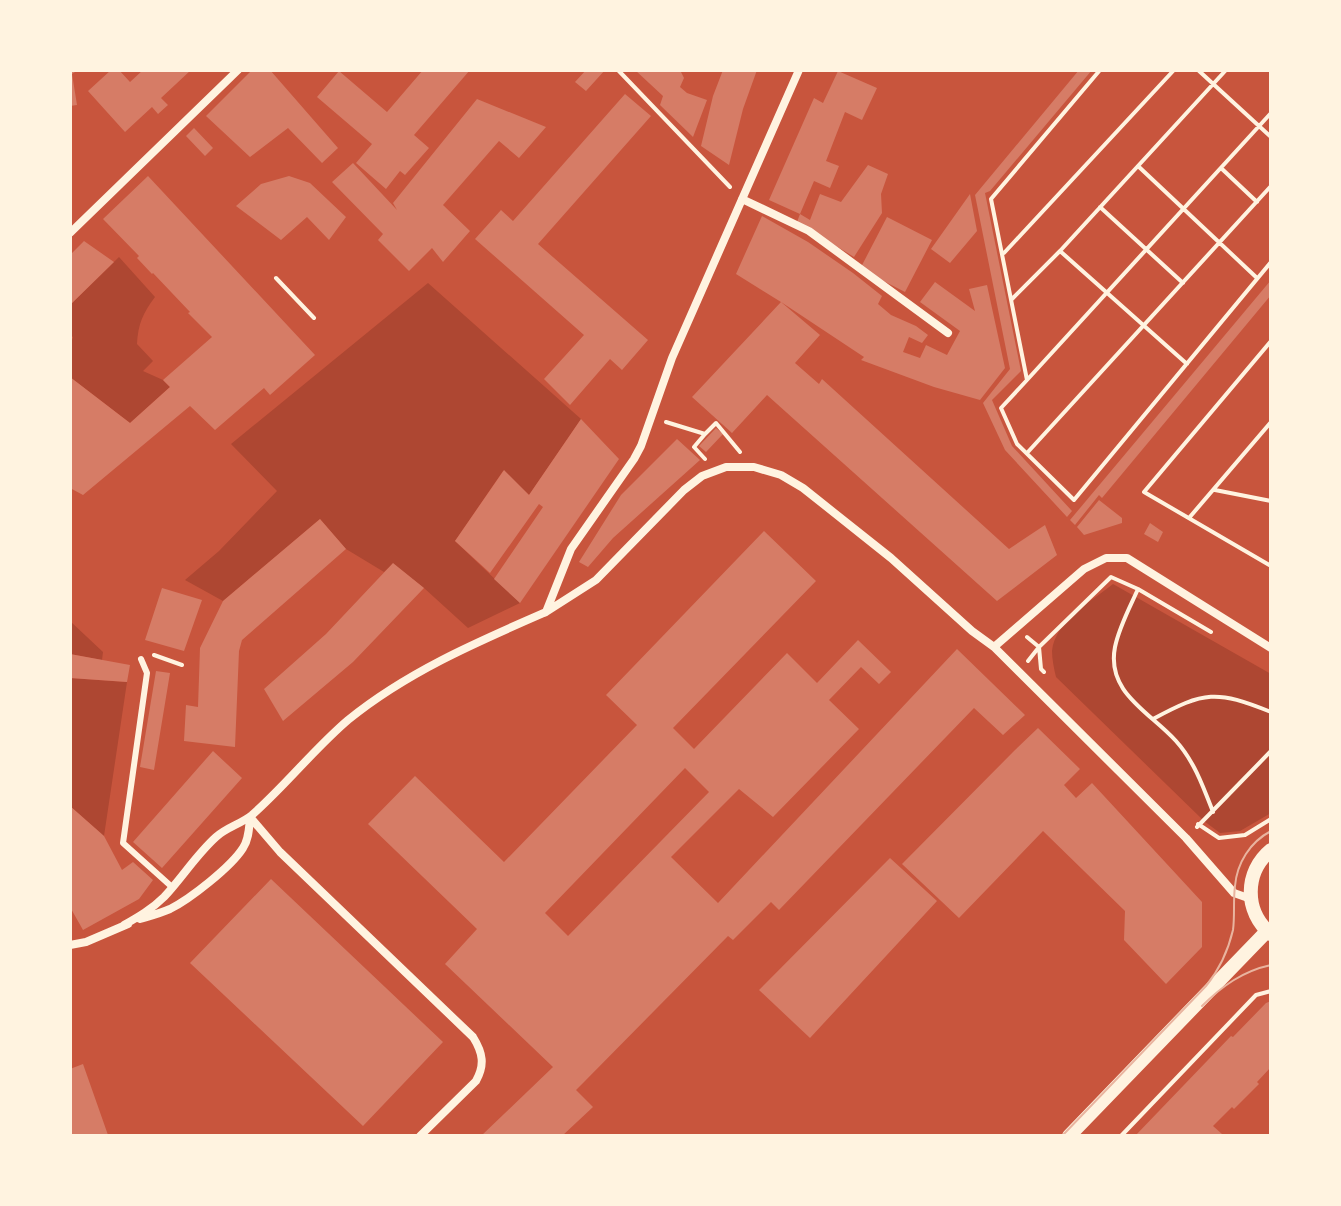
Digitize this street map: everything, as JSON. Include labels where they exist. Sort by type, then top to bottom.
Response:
[{"type":"street","points":[[70,233],[238,70]]},
{"type":"street","points":[[546,612],[571,549],[634,459],[652,418],[672,358],[799,70]]},
{"type":"street","points":[[742,199],[809,231],[948,333]]},
{"type":"street","points":[[124,925],[151,908],[211,841],[250,817],[349,720],[395,686],[471,645],[546,612],[596,580],[684,490],[702,476],[739,466],[768,470],[803,488],[891,558],[994,647],[1186,838],[1234,893],[1251,899]]},
{"type":"street","points":[[994,647],[1084,569],[1106,558],[1127,558],[1271,648]]},
{"type":"street","points":[[70,945],[86,942],[171,908],[200,889],[242,850],[249,834],[250,817]]},
{"type":"street","points":[[250,817],[280,852],[473,1037],[480,1048],[483,1061],[476,1081],[420,1136]]},
{"type":"street","points":[[1069,1136],[1269,933],[1259,922],[1251,899],[1253,875],[1271,850]]},
{"type":"lane","points":[[141,659],[147,673],[123,843],[172,887]]},
{"type":"path","points":[[618,70],[724,180]]},
{"type":"path","points":[[1027,380],[991,199],[1100,70]]},
{"type":"path","points":[[1003,254],[1174,70]]},
{"type":"path","points":[[1198,70],[1271,137]]},
{"type":"path","points":[[1011,300],[1226,70]]},
{"type":"path","points":[[1271,113],[1001,408],[1017,444],[1074,500],[1271,262]]},
{"type":"path","points":[[1138,166],[1257,278]]},
{"type":"path","points":[[1221,168],[1257,202]]},
{"type":"path","points":[[1027,454],[1271,186]]},
{"type":"path","points":[[1100,207],[1183,283]]},
{"type":"path","points":[[1060,251],[1187,364]]},
{"type":"path","points":[[276,278],[314,318]]},
{"type":"path","points":[[1271,341],[1144,492],[1271,566]]},
{"type":"path","points":[[652,418],[705,434]]},
{"type":"path","points":[[1189,518],[1271,422]]},
{"type":"path","points":[[714,471],[694,447],[716,423],[741,454],[739,466]]},
{"type":"path","points":[[1213,490],[1270,501]]},
{"type":"path","points":[[1039,647],[1111,577],[1138,589],[1218,636]]},
{"type":"path","points":[[1138,589],[1115,648],[1115,667],[1120,683],[1137,707],[1176,741],[1193,763],[1213,812]]},
{"type":"path","points":[[1016,627],[1039,647],[1041,669],[1053,681]]},
{"type":"path","points":[[146,652],[182,665]]},
{"type":"path","points":[[1153,719],[1187,701],[1210,695],[1237,699],[1271,712]]},
{"type":"path","points":[[1186,838],[1271,751]]},
{"type":"path","points":[[1188,814],[1219,838],[1245,835],[1271,819]]},
{"type":"path","points":[[1121,1136],[1256,995],[1271,991]]},
{"type":"shaded area","points":[[119,257],[155,297],[144,314],[139,330],[137,344],[153,361],[143,371],[163,380],[170,387],[130,423],[70,377],[73,337],[70,335],[70,305]]},
{"type":"shaded area","points":[[428,283],[581,419],[529,495],[503,471],[455,541],[520,603],[468,628],[393,564],[384,572],[346,549],[320,519],[223,601],[185,580],[219,551],[277,491],[231,444]]},
{"type":"shaded area","points":[[1113,584],[1271,674],[1271,813],[1240,831],[1220,833],[1056,677],[1052,651],[1060,630]]},
{"type":"shaded area","points":[[70,621],[103,652],[102,660],[70,654]]},
{"type":"shaded area","points":[[70,678],[127,682],[104,836],[70,806]]},
{"type":"building","points":[[70,70],[78,70],[72,74],[77,105],[70,106]]},
{"type":"building","points":[[111,70],[119,70],[130,82],[143,70],[191,70],[161,98],[168,105],[158,114],[152,107],[125,132],[88,91]]},
{"type":"building","points":[[252,70],[270,70],[338,148],[322,163],[288,128],[250,157],[206,116]]},
{"type":"building","points":[[423,70],[470,70],[414,135],[429,148],[405,175],[400,171],[386,189],[356,163],[372,144],[317,97],[339,71],[387,112]]},
{"type":"building","points":[[586,70],[605,70],[586,91],[575,82]]},
{"type":"building","points":[[635,70],[680,70],[684,78],[680,87],[707,100],[693,137],[660,105],[663,96]]},
{"type":"building","points":[[723,70],[757,70],[743,109],[729,165],[701,146]]},
{"type":"building","points":[[1079,70],[1092,70],[990,191],[985,193],[1021,371],[992,400],[1012,446],[1072,511],[1067,517],[1005,450],[983,403],[1010,369],[975,195]]},
{"type":"building","points":[[838,71],[877,88],[862,120],[845,112],[826,161],[839,166],[830,188],[814,181],[800,214],[769,200],[814,98],[823,103]]},
{"type":"building","points":[[625,94],[651,116],[538,244],[648,340],[622,370],[610,359],[570,405],[544,379],[584,335],[475,239],[501,210],[513,221]]},
{"type":"building","points":[[477,99],[546,127],[519,158],[499,141],[443,205],[470,231],[443,262],[432,248],[409,271],[378,240],[383,234],[332,182],[353,163],[397,210],[393,203]]},
{"type":"building","points":[[194,128],[213,148],[205,156],[186,136]]},
{"type":"building","points":[[868,165],[888,174],[881,194],[882,213],[854,257],[797,222],[800,214],[810,220],[820,194],[841,202]]},
{"type":"building","points":[[148,176],[315,355],[270,395],[264,388],[215,430],[190,406],[83,495],[70,488],[70,377],[130,423],[170,387],[163,380],[212,337],[103,219]]},
{"type":"building","points":[[289,176],[310,183],[346,217],[329,240],[307,217],[281,240],[236,206],[261,184]]},
{"type":"building","points":[[970,194],[977,231],[950,263],[931,249]]},
{"type":"building","points":[[762,216],[853,273],[882,296],[878,304],[891,315],[928,335],[922,343],[909,337],[903,352],[920,358],[926,345],[947,355],[960,331],[920,302],[935,282],[975,311],[969,289],[987,285],[1005,368],[980,400],[861,360],[864,357],[736,274]]},
{"type":"building","points":[[887,217],[932,240],[905,292],[860,269]]},
{"type":"building","points":[[84,241],[114,262],[70,305],[70,255]]},
{"type":"building","points":[[1271,280],[1271,295],[1102,498],[1099,495],[1075,525],[1070,520]]},
{"type":"building","points":[[781,302],[820,335],[795,363],[819,384],[822,379],[1009,549],[1045,525],[1057,555],[997,601],[767,395],[732,433],[692,397]]},
{"type":"building","points":[[581,419],[619,459],[520,603],[494,579],[543,507],[539,504],[490,573],[455,541],[504,470],[529,495]]},
{"type":"building","points":[[716,428],[723,434],[706,452],[699,446]]},
{"type":"building","points":[[677,439],[700,460],[613,538],[588,567],[579,562],[621,495]]},
{"type":"building","points":[[1099,500],[1122,518],[1122,523],[1084,535],[1077,527]]},
{"type":"building","points":[[320,519],[346,549],[242,640],[235,747],[184,741],[186,705],[198,707],[200,648],[223,601]]},
{"type":"building","points":[[1150,523],[1163,532],[1158,542],[1144,534]]},
{"type":"building","points":[[764,531],[816,581],[673,728],[694,749],[787,653],[817,683],[858,640],[891,672],[879,684],[861,667],[829,700],[859,729],[773,817],[739,789],[671,857],[718,903],[957,649],[1025,715],[1003,735],[974,708],[779,910],[771,902],[733,940],[728,936],[576,1090],[593,1107],[562,1136],[481,1136],[553,1067],[445,964],[477,929],[368,824],[415,776],[504,862],[637,725],[606,695]],"holes":[[[685,768],[709,792],[568,936],[545,913]]]},
{"type":"building","points":[[393,563],[424,588],[353,662],[283,721],[264,689],[326,634]]},
{"type":"building","points":[[162,588],[202,600],[184,651],[145,640]]},
{"type":"building","points":[[70,654],[130,665],[127,682],[70,678]]},
{"type":"building","points":[[156,671],[170,673],[154,770],[140,767]]},
{"type":"building","points":[[1038,728],[1080,769],[1064,785],[1076,798],[1092,783],[1202,902],[1202,947],[1166,984],[1124,940],[1125,911],[1043,831],[959,918],[902,864]]},
{"type":"building","points":[[213,751],[242,778],[162,868],[133,842]]},
{"type":"building","points":[[70,806],[104,836],[122,870],[133,862],[153,880],[139,899],[83,930],[70,907]]},
{"type":"building","points":[[890,858],[937,901],[810,1038],[759,990]]},
{"type":"building","points":[[271,879],[443,1042],[363,1126],[190,963]]},
{"type":"building","points":[[1271,1001],[1271,1067],[1257,1082],[1259,1084],[1213,1126],[1222,1134],[1220,1136],[1135,1136],[1231,1036]]},
{"type":"building","points":[[83,1064],[108,1135],[70,1136],[70,1069]]},
{"type":"tram line","points":[[1062,1136],[1211,980],[1233,930],[1234,892],[1239,869],[1251,847],[1271,831]]},
{"type":"tram line","points":[[1202,1006],[1234,980],[1271,965]]}]
